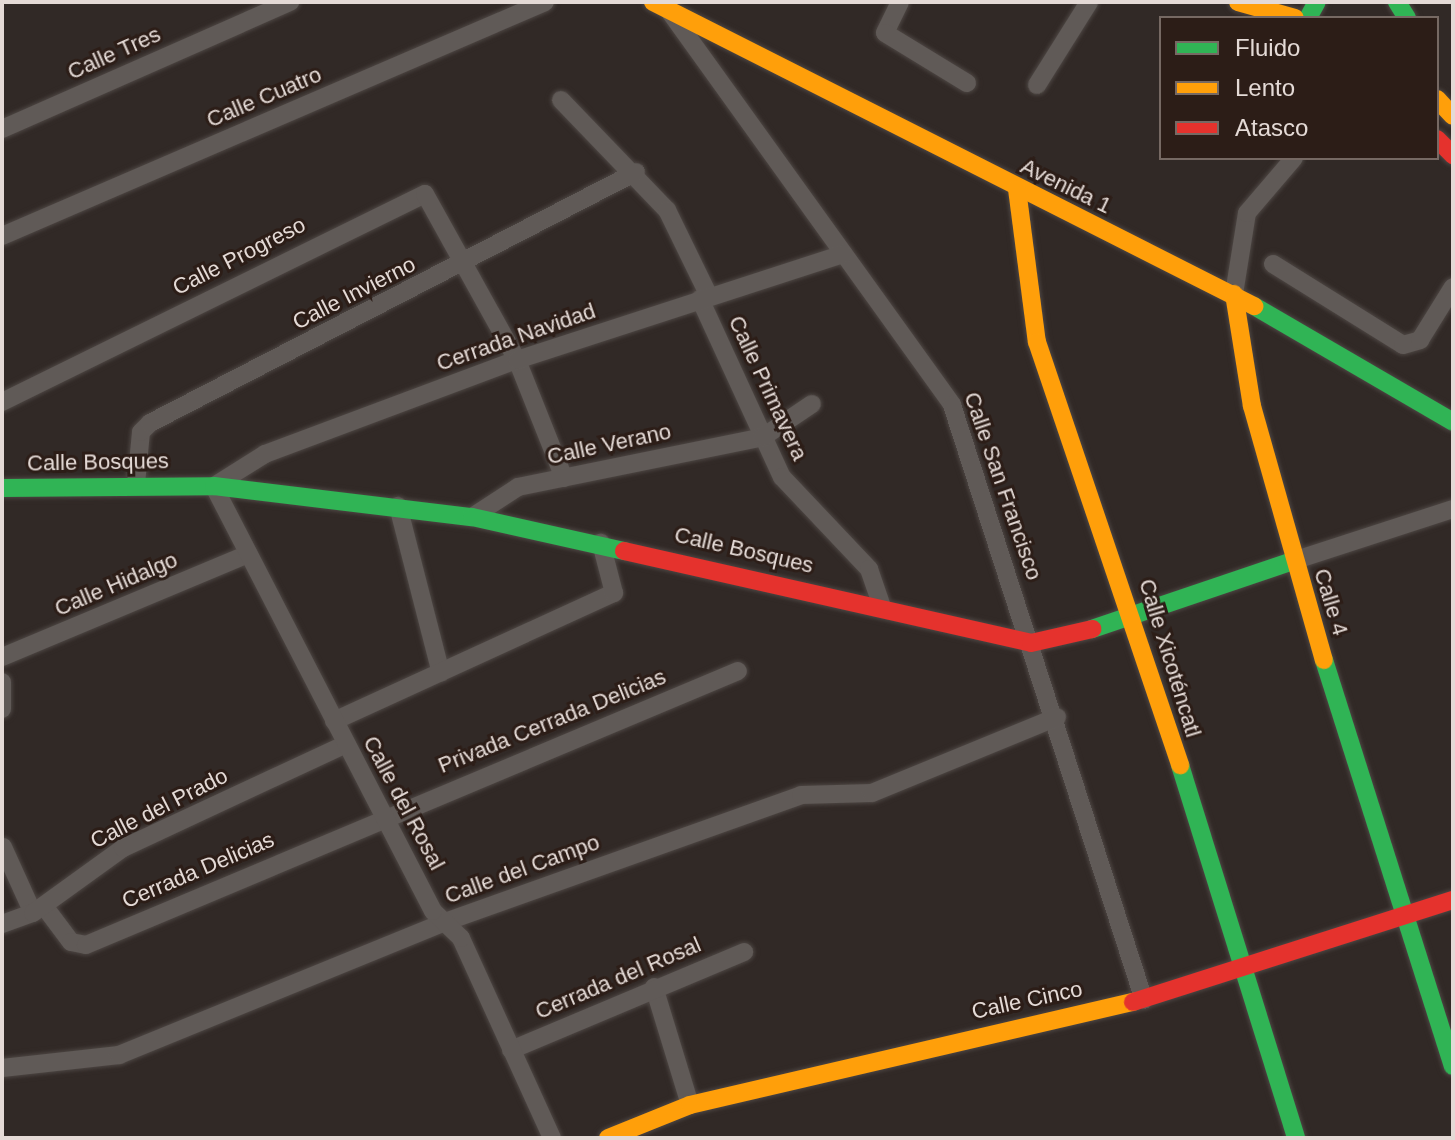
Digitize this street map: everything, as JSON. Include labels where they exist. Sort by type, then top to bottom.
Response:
[{"type":"street","name":"Calle Tres","points":[[2,129],[290,2]]},
{"type":"street","name":"Calle Cuatro","points":[[2,236],[545,2]]},
{"type":"street","points":[[900,2],[885,33],[967,83]]},
{"type":"street","points":[[1037,85],[1089,2]]},
{"type":"street","points":[[1238,2],[1288,16]]},
{"type":"street","name":"Avenida 1","points":[[660,6],[1017,189],[1234,294],[1453,422]]},
{"type":"street","name":"Calle San Francisco","points":[[660,6],[952,405],[1057,717],[1144,1000]]},
{"type":"street","name":"Calle Primavera","points":[[561,100],[636,172],[686,241],[705,297],[782,477],[869,569],[882,606]]},
{"type":"street","points":[[1439,101],[1453,116]]},
{"type":"street","name":"Calle 4","points":[[1292,160],[1247,213],[1234,294],[1252,406],[1293,561],[1453,1066]]},
{"type":"street","name":"Calle Invierno","points":[[136,484],[137,446],[150,423],[468,262],[636,172]]},
{"type":"street","name":"Calle Xicoténcatl","points":[[1017,189],[1037,342],[1134,619],[1239,968],[1296,1138]]},
{"type":"street","name":"Calle Progreso","points":[[2,402],[415,195],[433,199],[468,262],[517,360],[564,478]]},
{"type":"street","name":"Cerrada Navidad","points":[[214,486],[265,454],[517,360],[843,254]]},
{"type":"street","points":[[1273,264],[1403,345],[1420,340],[1453,287]]},
{"type":"street","points":[[763,437],[812,404]]},
{"type":"street","name":"Calle Verano","points":[[472,517],[518,487],[763,437]]},
{"type":"street","name":"Calle Bosques","points":[[2,488],[136,484],[214,486],[472,517],[882,606],[1031,643],[1134,619],[1293,561],[1453,509]]},
{"type":"street","name":"Calle del Rosal","points":[[214,486],[346,744],[445,922],[461,938],[552,1138]]},
{"type":"street","points":[[398,506],[441,673]]},
{"type":"street","points":[[334,721],[614,593],[601,543]]},
{"type":"street","name":"Calle Hidalgo","points":[[2,657],[248,554]]},
{"type":"street","name":"Privada Cerrada Delicias","points":[[385,815],[738,671]]},
{"type":"street","points":[[2,682],[5,705]]},
{"type":"street","name":"Calle del Campo","points":[[2,1068],[119,1055],[445,922],[801,795],[872,793],[1057,717]]},
{"type":"street","name":"Calle del Prado","points":[[2,924],[39,909],[123,848],[346,744]]},
{"type":"street","name":"Cerrada Delicias","points":[[3,847],[39,909],[71,942],[86,945],[385,815]]},
{"type":"street","name":"Calle Cinco","points":[[608,1138],[690,1105],[1144,1000],[1453,900]]},
{"type":"street","name":"Cerrada del Rosal","points":[[511,1050],[654,987],[744,952]]},
{"type":"street","points":[[654,987],[690,1105]]},
{"type":"traffic: fast","points":[[1309,16],[1317,2]]},
{"type":"traffic: fast","points":[[1397,2],[1406,16]]},
{"type":"traffic: fast","points":[[1254,306],[1453,422]]},
{"type":"traffic: fast","points":[[2,488],[214,486],[472,517],[624,551]]},
{"type":"traffic: fast","points":[[1092,629],[1293,561]]},
{"type":"traffic: fast","points":[[1324,660],[1453,1066]]},
{"type":"traffic: fast","points":[[1180,765],[1296,1138]]},
{"type":"traffic: slow","points":[[653,2],[1254,306]]},
{"type":"traffic: slow","points":[[1238,2],[1288,16]]},
{"type":"traffic: slow","points":[[1439,101],[1453,116]]},
{"type":"traffic: slow","points":[[1017,189],[1037,342],[1180,765]]},
{"type":"traffic: slow","points":[[1234,294],[1252,406],[1324,660]]},
{"type":"traffic: slow","points":[[608,1138],[690,1105],[1133,1002]]},
{"type":"traffic: jam","points":[[1439,141],[1453,155]]},
{"type":"traffic: jam","points":[[624,551],[1031,643],[1092,629]]},
{"type":"traffic: jam","points":[[1133,1002],[1453,900]]}]
